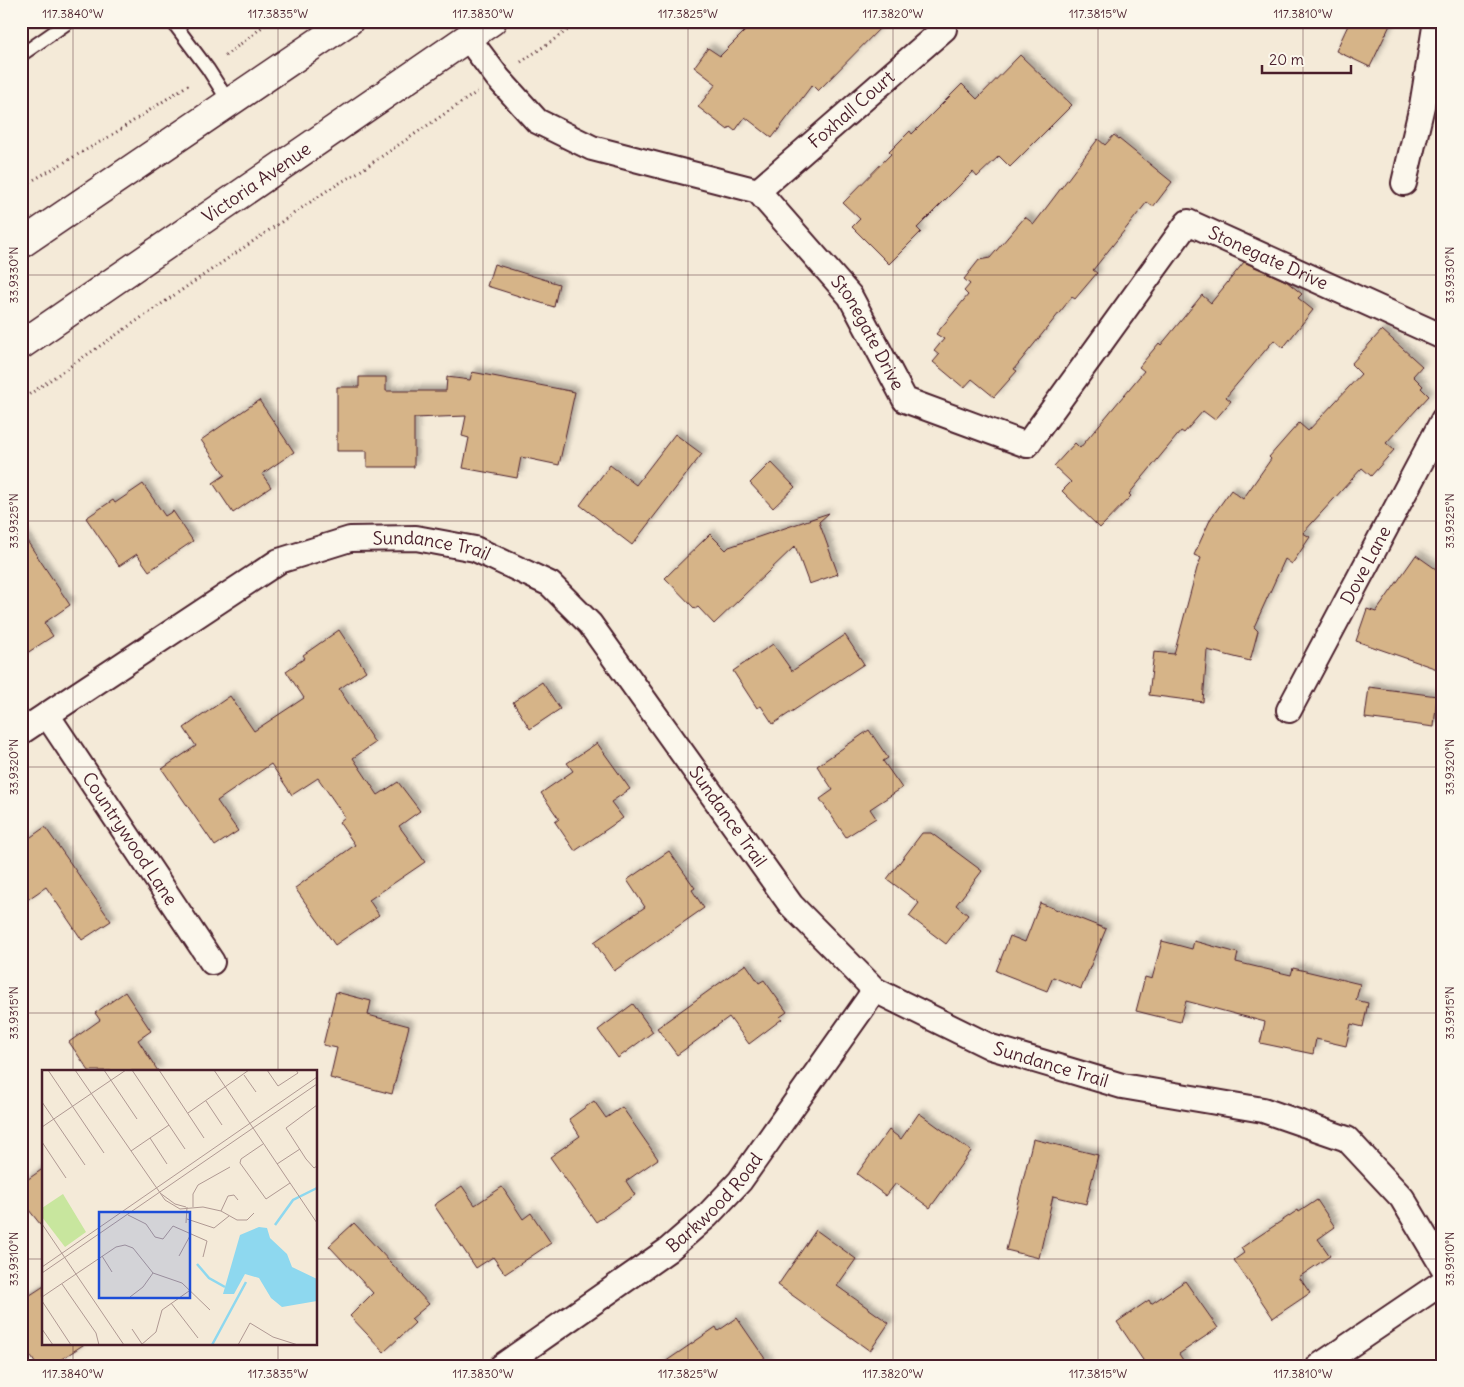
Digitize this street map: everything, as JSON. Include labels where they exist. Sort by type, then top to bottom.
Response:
[{"type":"main road","points":[[21,244],[349,21]]},
{"type":"main road","name":"Victoria Avenue","points":[[21,345],[492,21]]},
{"type":"street","points":[[1404,183],[1432,109],[1436,21]]},
{"type":"street","name":"Foxhall Court","points":[[758,191],[944,29]]},
{"type":"street","points":[[468,38],[498,78],[537,121],[592,148],[758,191]]},
{"type":"street","name":"Stonegate Drive","points":[[758,191],[850,296],[905,400],[1027,444],[1188,222],[1443,338]]},
{"type":"street","name":"Dove Lane","points":[[1289,710],[1443,420]]},
{"type":"street","name":"Sundance Trail","points":[[21,732],[279,561],[350,539],[416,538],[475,549],[550,584],[590,624],[791,905],[875,990],[991,1048],[1122,1086],[1262,1110],[1347,1140],[1402,1198],[1443,1267]]},
{"type":"street","name":"Countrywood Lane","points":[[47,714],[212,962]]},
{"type":"street","name":"Barkwood Road","points":[[502,1366],[668,1250],[708,1216],[740,1181],[875,990]]},
{"type":"street","points":[[1319,1366],[1443,1282]]},
{"type":"lane","points":[[21,55],[70,21]]},
{"type":"lane","points":[[172,21],[208,69],[229,102]]},
{"type":"path","points":[[21,186],[112,135],[188,84],[270,21]]},
{"type":"path","points":[[21,400],[328,190],[360,171],[581,21]]},
{"type":"building","points":[[755,21],[887,21],[818,91],[812,85],[772,138],[745,117],[735,131],[730,127],[728,130],[698,107],[716,84],[694,67],[708,48],[720,56]]},
{"type":"building","points":[[1350,21],[1392,21],[1370,67],[1336,51]]},
{"type":"building","points":[[1020,55],[1072,105],[1010,167],[999,156],[977,177],[973,172],[917,228],[921,232],[889,264],[852,227],[860,219],[843,203],[891,154],[889,152],[910,131],[912,134],[962,84],[977,99]]},
{"type":"building","points":[[1114,135],[1172,182],[1153,207],[1147,202],[1093,270],[1097,273],[1075,299],[1072,297],[1014,369],[1017,371],[994,397],[972,379],[964,388],[933,362],[939,355],[934,351],[944,339],[936,334],[968,295],[964,291],[970,284],[964,279],[979,260],[990,258],[1025,217],[1034,224],[1098,139],[1105,145]]},
{"type":"building","points":[[1244,262],[1286,281],[1302,294],[1298,298],[1313,310],[1283,348],[1274,340],[1226,397],[1231,401],[1215,420],[1203,411],[1184,433],[1181,431],[1129,494],[1131,496],[1100,528],[1062,491],[1071,482],[1054,466],[1075,443],[1080,448],[1144,371],[1139,367],[1159,343],[1161,345],[1202,295],[1211,303]]},
{"type":"building","points":[[494,264],[559,284],[554,307],[487,286]]},
{"type":"building","points":[[1382,330],[1422,366],[1413,376],[1423,386],[1421,388],[1429,396],[1386,443],[1394,450],[1371,476],[1362,468],[1303,533],[1310,537],[1292,564],[1285,559],[1254,627],[1258,631],[1250,661],[1207,650],[1203,702],[1149,695],[1154,652],[1174,654],[1201,558],[1194,555],[1211,518],[1231,490],[1243,499],[1271,459],[1269,457],[1299,423],[1308,431],[1361,374],[1351,364]]},
{"type":"building","points":[[472,372],[575,392],[559,465],[521,457],[517,478],[463,468],[469,438],[462,436],[466,416],[414,418],[414,467],[367,467],[367,451],[337,451],[337,387],[359,387],[359,377],[386,377],[386,391],[446,391],[447,377],[470,380]]},
{"type":"building","points":[[259,400],[294,452],[262,474],[271,487],[233,513],[213,483],[225,475],[201,440]]},
{"type":"building","points":[[675,434],[702,454],[632,545],[580,505],[610,465],[636,485]]},
{"type":"building","points":[[771,462],[795,487],[773,508],[750,483]]},
{"type":"building","points":[[143,484],[165,516],[173,511],[193,541],[149,571],[137,554],[119,566],[86,518],[113,500],[115,503]]},
{"type":"building","points":[[829,513],[819,522],[838,574],[809,584],[795,546],[714,624],[698,607],[695,609],[665,578],[710,534],[726,550],[729,547]]},
{"type":"building","points":[[21,532],[70,605],[44,623],[53,636],[21,657]]},
{"type":"building","points":[[1416,555],[1443,574],[1443,671],[1356,641],[1367,609],[1376,612]]},
{"type":"building","points":[[339,630],[366,671],[339,689],[375,743],[353,758],[378,795],[398,782],[420,811],[399,826],[425,862],[369,900],[379,915],[335,945],[295,888],[355,845],[339,822],[345,817],[318,778],[292,795],[271,764],[217,801],[238,831],[215,846],[162,769],[196,746],[184,728],[230,696],[254,731],[304,698],[286,671],[305,658],[303,655]]},
{"type":"building","points":[[845,635],[864,664],[773,724],[761,706],[757,708],[733,671],[773,644],[792,671]]},
{"type":"building","points":[[542,682],[560,709],[530,729],[513,702]]},
{"type":"building","points":[[1369,687],[1437,696],[1434,727],[1365,718]]},
{"type":"building","points":[[869,730],[888,758],[883,761],[902,788],[870,809],[876,818],[846,837],[820,799],[833,790],[817,766]]},
{"type":"building","points":[[597,743],[630,789],[611,802],[623,818],[575,851],[555,822],[559,819],[541,793],[573,771],[567,763]]},
{"type":"building","points":[[45,827],[111,921],[82,940],[46,887],[21,904],[21,844]]},
{"type":"building","points":[[922,833],[931,833],[982,871],[956,905],[968,915],[946,944],[909,916],[919,903],[887,879]]},
{"type":"building","points":[[669,851],[695,888],[692,890],[704,908],[614,971],[594,942],[645,907],[627,880]]},
{"type":"building","points":[[1040,903],[1106,929],[1081,989],[1053,977],[1047,991],[996,971],[1010,936],[1025,942]]},
{"type":"building","points":[[1162,941],[1192,949],[1194,941],[1238,953],[1236,962],[1291,975],[1293,968],[1360,984],[1356,1000],[1368,1003],[1363,1027],[1351,1024],[1346,1046],[1316,1039],[1313,1054],[1260,1043],[1265,1022],[1186,1001],[1180,1022],[1136,1011],[1145,977],[1152,979]]},
{"type":"building","points":[[746,964],[759,983],[764,980],[787,1012],[780,1017],[782,1019],[749,1044],[729,1017],[677,1055],[657,1028]]},
{"type":"building","points":[[125,992],[151,1031],[138,1040],[157,1070],[88,1070],[69,1042],[100,1020],[95,1013]]},
{"type":"building","points":[[336,992],[371,1001],[368,1015],[409,1026],[392,1094],[330,1078],[337,1048],[323,1045]]},
{"type":"building","points":[[633,1004],[653,1032],[618,1058],[598,1030]]},
{"type":"building","points":[[594,1101],[606,1118],[622,1107],[658,1159],[626,1181],[635,1195],[596,1222],[550,1157],[580,1136],[569,1119]]},
{"type":"building","points":[[919,1113],[971,1151],[930,1208],[896,1183],[886,1196],[857,1174],[889,1130],[901,1139]]},
{"type":"building","points":[[1033,1139],[1098,1155],[1086,1204],[1053,1196],[1039,1258],[1006,1250]]},
{"type":"building","points":[[42,1169],[42,1226],[21,1200],[21,1184]]},
{"type":"building","points":[[462,1186],[475,1205],[502,1187],[523,1219],[531,1213],[551,1243],[505,1274],[493,1257],[476,1268],[434,1205]]},
{"type":"building","points":[[1317,1200],[1335,1227],[1318,1239],[1330,1256],[1299,1277],[1310,1293],[1273,1318],[1234,1260],[1244,1253],[1241,1248],[1298,1210],[1299,1212]]},
{"type":"building","points":[[354,1223],[429,1304],[411,1319],[415,1323],[384,1352],[350,1316],[373,1293],[329,1246]]},
{"type":"building","points":[[816,1230],[856,1259],[837,1286],[889,1323],[870,1351],[778,1285]]},
{"type":"building","points":[[1185,1281],[1218,1328],[1179,1354],[1187,1366],[1147,1366],[1117,1322],[1149,1300],[1151,1304]]},
{"type":"building","points":[[42,1287],[42,1344],[84,1344],[51,1366],[37,1366],[21,1341],[21,1301]]},
{"type":"building","points":[[737,1318],[770,1366],[659,1366],[716,1327],[718,1331]]}]
